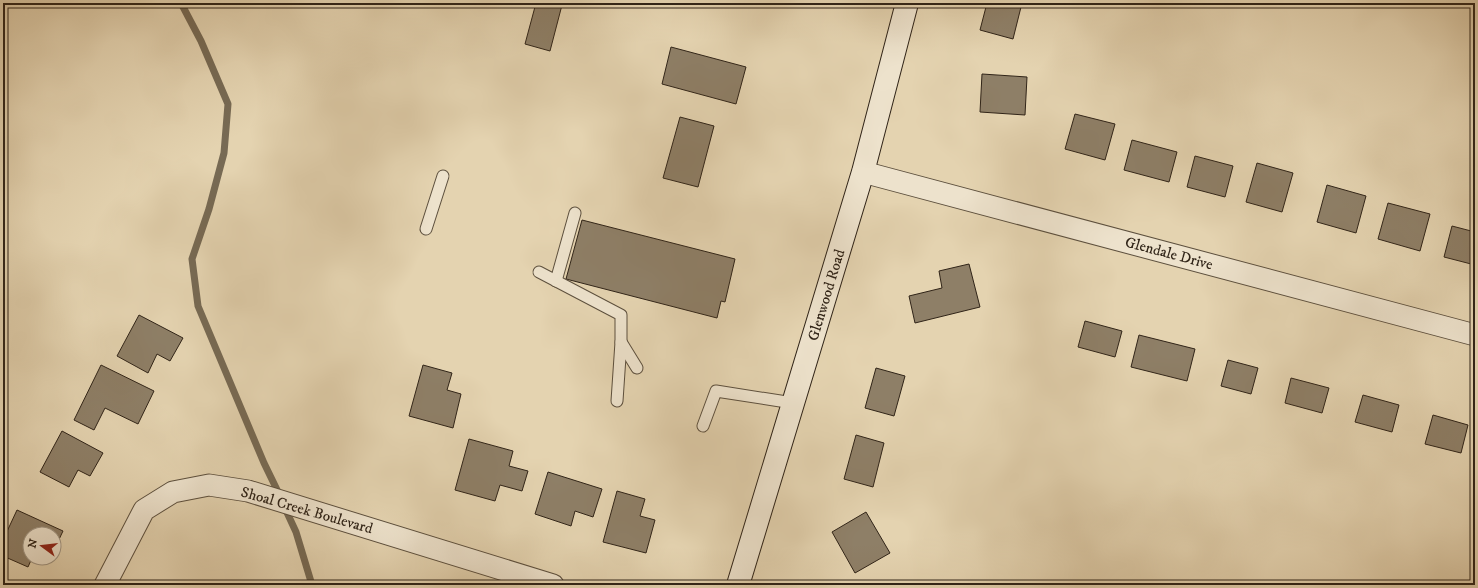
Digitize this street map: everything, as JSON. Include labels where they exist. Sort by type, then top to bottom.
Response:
[{"type":"main road","name":"Glenwood Road","points":[[738,585],[863,172],[907,3]]},
{"type":"street","name":"Glendale Drive","points":[[863,172],[1475,334]]},
{"type":"street","name":"Shoal Creek Boulevard","points":[[105,585],[144,510],[173,492],[209,485],[248,491],[540,583]]},
{"type":"lane","points":[[426,229],[443,176]]},
{"type":"lane","points":[[556,281],[575,213]]},
{"type":"lane","points":[[539,272],[621,315],[621,342],[617,401]]},
{"type":"lane","points":[[621,342],[637,368]]},
{"type":"lane","points":[[703,426],[716,391],[793,403]]},
{"type":"building","points":[[536,3],[554,3],[562,5],[550,51],[525,44]]},
{"type":"building","points":[[987,3],[1022,3],[1013,39],[980,30]]},
{"type":"building","points":[[671,47],[746,67],[736,104],[662,84]]},
{"type":"building","points":[[982,74],[1027,77],[1025,115],[980,112]]},
{"type":"building","points":[[1075,114],[1115,124],[1105,160],[1065,149]]},
{"type":"building","points":[[680,117],[714,126],[698,187],[663,178]]},
{"type":"building","points":[[1132,140],[1177,152],[1169,182],[1124,170]]},
{"type":"building","points":[[1195,156],[1233,166],[1225,197],[1187,187]]},
{"type":"building","points":[[1257,163],[1293,173],[1282,212],[1246,202]]},
{"type":"building","points":[[1327,185],[1366,196],[1356,233],[1317,222]]},
{"type":"building","points":[[1388,203],[1430,214],[1420,251],[1378,239]]},
{"type":"building","points":[[582,220],[735,259],[725,302],[721,301],[717,318],[566,279]]},
{"type":"building","points":[[1452,226],[1475,232],[1475,265],[1444,257]]},
{"type":"building","points":[[969,264],[980,307],[915,323],[909,296],[942,288],[939,271]]},
{"type":"building","points":[[139,315],[183,338],[170,361],[157,354],[148,373],[117,356]]},
{"type":"building","points":[[1085,321],[1122,331],[1115,357],[1078,347]]},
{"type":"building","points":[[1139,335],[1195,349],[1187,381],[1131,367]]},
{"type":"building","points":[[1228,360],[1258,368],[1251,394],[1221,386]]},
{"type":"building","points":[[101,365],[154,391],[138,424],[105,408],[94,430],[74,420]]},
{"type":"building","points":[[423,365],[452,373],[447,390],[461,394],[453,428],[409,416]]},
{"type":"building","points":[[876,368],[905,376],[894,416],[865,408]]},
{"type":"building","points":[[1291,378],[1329,388],[1322,413],[1285,403]]},
{"type":"building","points":[[1363,395],[1399,405],[1392,432],[1355,422]]},
{"type":"building","points":[[1433,415],[1468,425],[1461,453],[1425,444]]},
{"type":"building","points":[[62,431],[103,453],[90,476],[78,470],[69,487],[40,472]]},
{"type":"building","points":[[856,435],[884,443],[873,487],[844,479]]},
{"type":"building","points":[[469,439],[513,451],[509,466],[528,471],[522,491],[500,485],[495,501],[455,490]]},
{"type":"building","points":[[548,472],[602,489],[593,517],[575,511],[571,526],[535,514]]},
{"type":"building","points":[[617,491],[645,499],[640,516],[655,520],[646,553],[603,542]]},
{"type":"building","points":[[17,510],[52,526],[22,526],[22,564],[3,556],[3,540]]},
{"type":"building","points":[[866,512],[890,553],[855,573],[832,532]]},
{"type":"building","points":[[3,580],[12,585],[3,585]]},
{"type":"building","points":[[928,581],[943,585],[927,585]]},
{"type":"waterway","points":[[181,3],[201,41],[228,104],[224,153],[209,209],[192,259],[198,306],[264,463],[280,496]]},
{"type":"waterway","points":[[284,506],[296,532],[312,585]]}]
